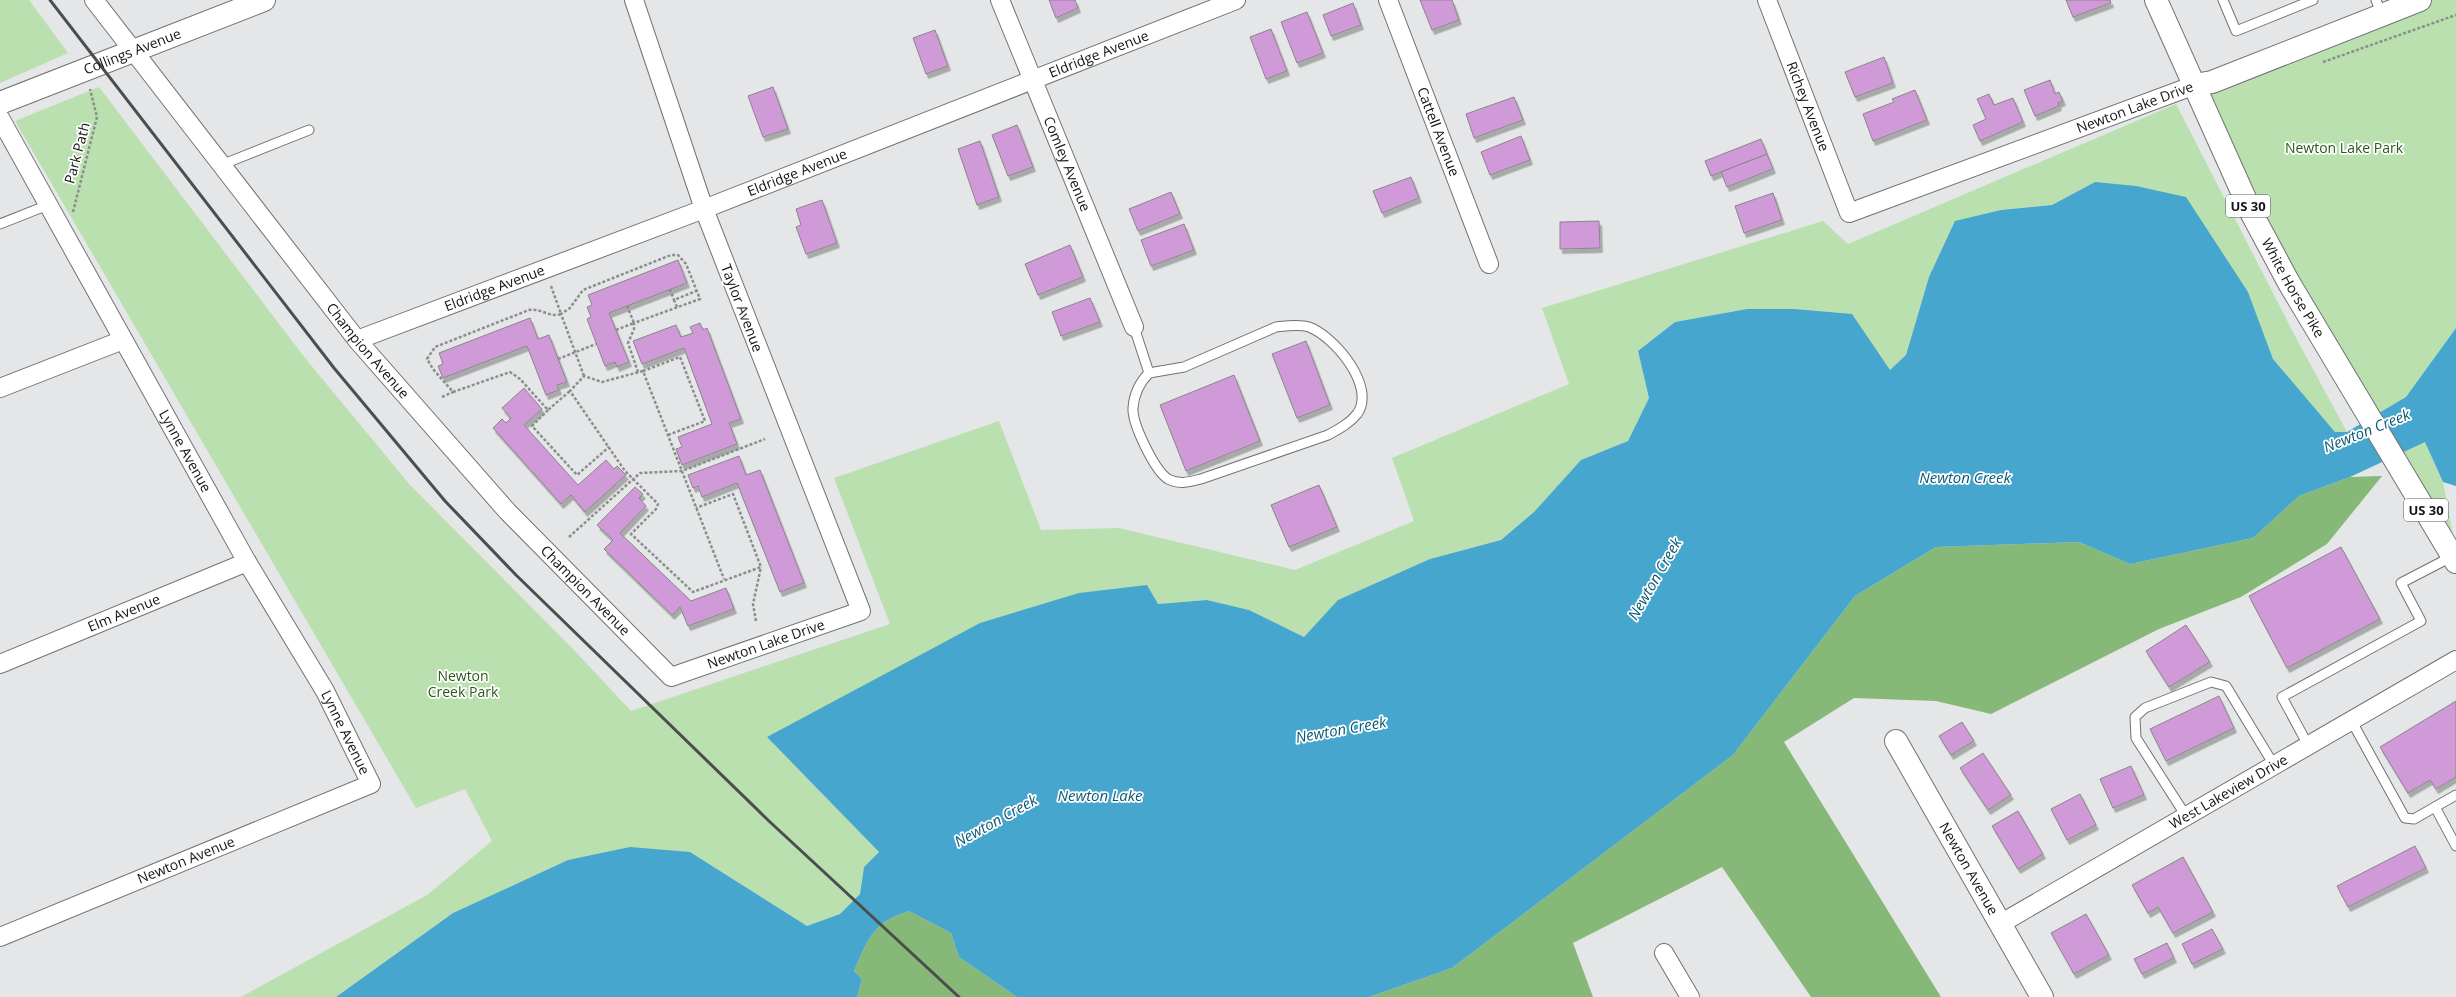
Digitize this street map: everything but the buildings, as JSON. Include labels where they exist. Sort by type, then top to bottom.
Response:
[{"type":"main road","name":"Collings Avenue","points":[[0,103],[264,0]]},
{"type":"main road","name":"White Horse Pike","points":[[2156,0],[2252,214],[2289,283],[2362,402],[2454,559]]},
{"type":"main road","name":"Newton Lake Drive","points":[[2194,85],[2212,82],[2379,7],[2420,0]]},
{"type":"main road","name":"Newton Avenue","points":[[1896,741],[2042,997]]},
{"type":"street","name":"Champion Avenue","points":[[94,0],[357,340],[507,511],[671,677]]},
{"type":"street","name":"Taylor Avenue","points":[[634,0],[704,209],[861,611]]},
{"type":"street","name":"Comley Avenue","points":[[1000,0],[1134,327]]},
{"type":"street","name":"Eldridge Avenue","points":[[357,340],[704,209],[1236,0]]},
{"type":"street","name":"Cattell Avenue","points":[[1388,0],[1489,264]]},
{"type":"street","name":"Richey Avenue","points":[[1767,0],[1849,213]]},
{"type":"street","name":"Newton Lake Drive","points":[[1849,213],[2194,85]]},
{"type":"street","name":"Lynne Avenue","points":[[0,118],[247,562],[325,691],[371,784]]},
{"type":"street","points":[[0,388],[123,340]]},
{"type":"street","name":"Elm Avenue","points":[[0,664],[247,562]]},
{"type":"street","name":"Newton Lake Drive","points":[[671,677],[861,611]]},
{"type":"street","name":"West Lakeview Drive","points":[[2000,924],[2456,660]]},
{"type":"street","name":"Newton Avenue","points":[[0,937],[371,784]]},
{"type":"street","points":[[1664,953],[1690,997]]},
{"type":"lane","points":[[2223,0],[2236,31],[2313,0]]},
{"type":"lane","points":[[221,164],[309,130]]},
{"type":"lane","points":[[0,224],[48,205]]},
{"type":"lane","points":[[1290,325],[1309,327],[1333,342],[1354,369],[1361,389],[1362,403],[1358,413],[1346,425],[1328,435],[1184,484],[1168,479],[1159,470],[1137,426],[1132,410],[1134,396],[1141,382],[1149,373],[1184,367],[1276,327],[1290,325]]},
{"type":"lane","points":[[1134,327],[1149,373]]},
{"type":"lane","points":[[2308,745],[2282,697],[2421,621],[2401,583],[2454,559]]},
{"type":"lane","points":[[2186,816],[2136,738],[2135,718],[2145,708],[2211,682],[2226,686],[2274,765]]},
{"type":"lane","points":[[2351,720],[2405,818],[2414,818],[2456,795]]},
{"type":"lane","points":[[2435,807],[2456,846]]},
{"type":"path","points":[[2322,62],[2456,15]]},
{"type":"path","name":"Park Path","points":[[72,215],[97,117],[90,88]]},
{"type":"path","points":[[453,392],[429,363],[428,359],[432,350],[529,310],[540,311],[553,316],[561,314],[570,308],[583,290],[674,254],[681,257],[686,264],[700,299],[616,330]]},
{"type":"path","points":[[550,282],[584,376]]},
{"type":"path","points":[[670,289],[678,307]]},
{"type":"path","points":[[674,300],[696,291]]},
{"type":"path","points":[[627,306],[634,323],[634,329],[628,343],[638,372]]},
{"type":"path","points":[[558,359],[596,344]]},
{"type":"path","points":[[584,376],[602,382],[643,371],[680,357],[705,421],[668,435]]},
{"type":"path","points":[[643,371],[724,580]]},
{"type":"path","points":[[442,397],[510,372],[520,379],[548,410]]},
{"type":"path","points":[[584,376],[532,426],[577,475],[609,447]]},
{"type":"path","points":[[570,391],[632,478],[656,500],[658,506],[631,534],[693,592],[761,567]]},
{"type":"path","points":[[569,537],[632,478],[644,471],[673,473],[682,471],[765,439]]},
{"type":"path","points":[[696,508],[733,494],[761,567],[753,604],[756,621]]},
{"type":"green space","points":[[0,0],[29,0],[68,53],[0,83]]},
{"type":"green space","name":"Newton Lake Park","points":[[2417,0],[2456,0],[2456,328],[2406,397],[2443,482],[2456,552],[2395,458],[2195,85]]},
{"type":"green space","name":"Newton Creek Park","points":[[99,87],[305,358],[410,485],[573,649],[631,711],[890,624],[834,478],[999,421],[1041,530],[1119,528],[1295,570],[1414,521],[1392,458],[1569,384],[1542,308],[1823,221],[1848,244],[2176,104],[2295,336],[2347,432],[2335,432],[2273,359],[2248,292],[2095,182],[2052,205],[2001,210],[1929,277],[1906,355],[1890,370],[1794,309],[1747,309],[1675,322],[1638,351],[1649,398],[1628,441],[1581,460],[1534,512],[1501,540],[1430,559],[1339,600],[1304,637],[1249,610],[1207,600],[1158,604],[767,737],[879,852],[864,867],[860,894],[840,914],[807,926],[690,852],[568,860],[453,913],[336,997],[241,997],[427,895],[492,841],[465,789],[416,808],[15,121]]},
{"type":"green space","points":[[2382,476],[2327,544],[2241,597],[2159,629],[1991,714],[1936,701],[1854,698],[1784,742],[1941,997],[1811,997],[1722,867],[1573,943],[1593,997],[1369,997],[1452,968],[1733,755],[1855,596],[1936,547],[2079,542],[2130,564],[2253,538],[2299,496],[2350,477]]},
{"type":"green space","points":[[909,911],[951,933],[959,957],[1017,997],[857,997],[862,979],[854,971],[868,941],[879,926],[897,915]]},
{"type":"water","name":"Newton Lake","points":[[2095,182],[2136,186],[2186,197],[2248,292],[2273,359],[2335,432],[2347,432],[2406,397],[2456,328],[2456,486],[2443,482],[2425,442],[2350,477],[2299,496],[2253,538],[2130,564],[2079,542],[1936,547],[1855,596],[1733,755],[1452,968],[1369,997],[1017,997],[959,957],[951,933],[909,911],[897,915],[879,926],[868,941],[854,971],[862,979],[857,997],[336,997],[453,913],[568,860],[630,847],[690,852],[807,926],[840,914],[860,894],[864,867],[879,852],[767,737],[980,623],[1079,593],[1147,585],[1158,604],[1207,600],[1249,610],[1304,637],[1338,600],[1430,559],[1501,540],[1534,512],[1581,460],[1628,441],[1649,398],[1638,351],[1675,322],[1747,309],[1794,309],[1852,314],[1890,370],[1906,355],[1929,277],[1955,221],[2001,210],[2052,205]]},
{"type":"railway","points":[[50,0],[334,368],[445,501],[516,575],[770,822],[959,997]]},
{"type":"water label","name":"Newton Creek","points":[[2367,431]]},
{"type":"water label","name":"Newton Creek","points":[[1965,478]]},
{"type":"water label","name":"Newton Creek","points":[[1655,579]]},
{"type":"water label","name":"Newton Creek","points":[[1341,730]]},
{"type":"water label","name":"Newton Creek","points":[[996,821]]}]
